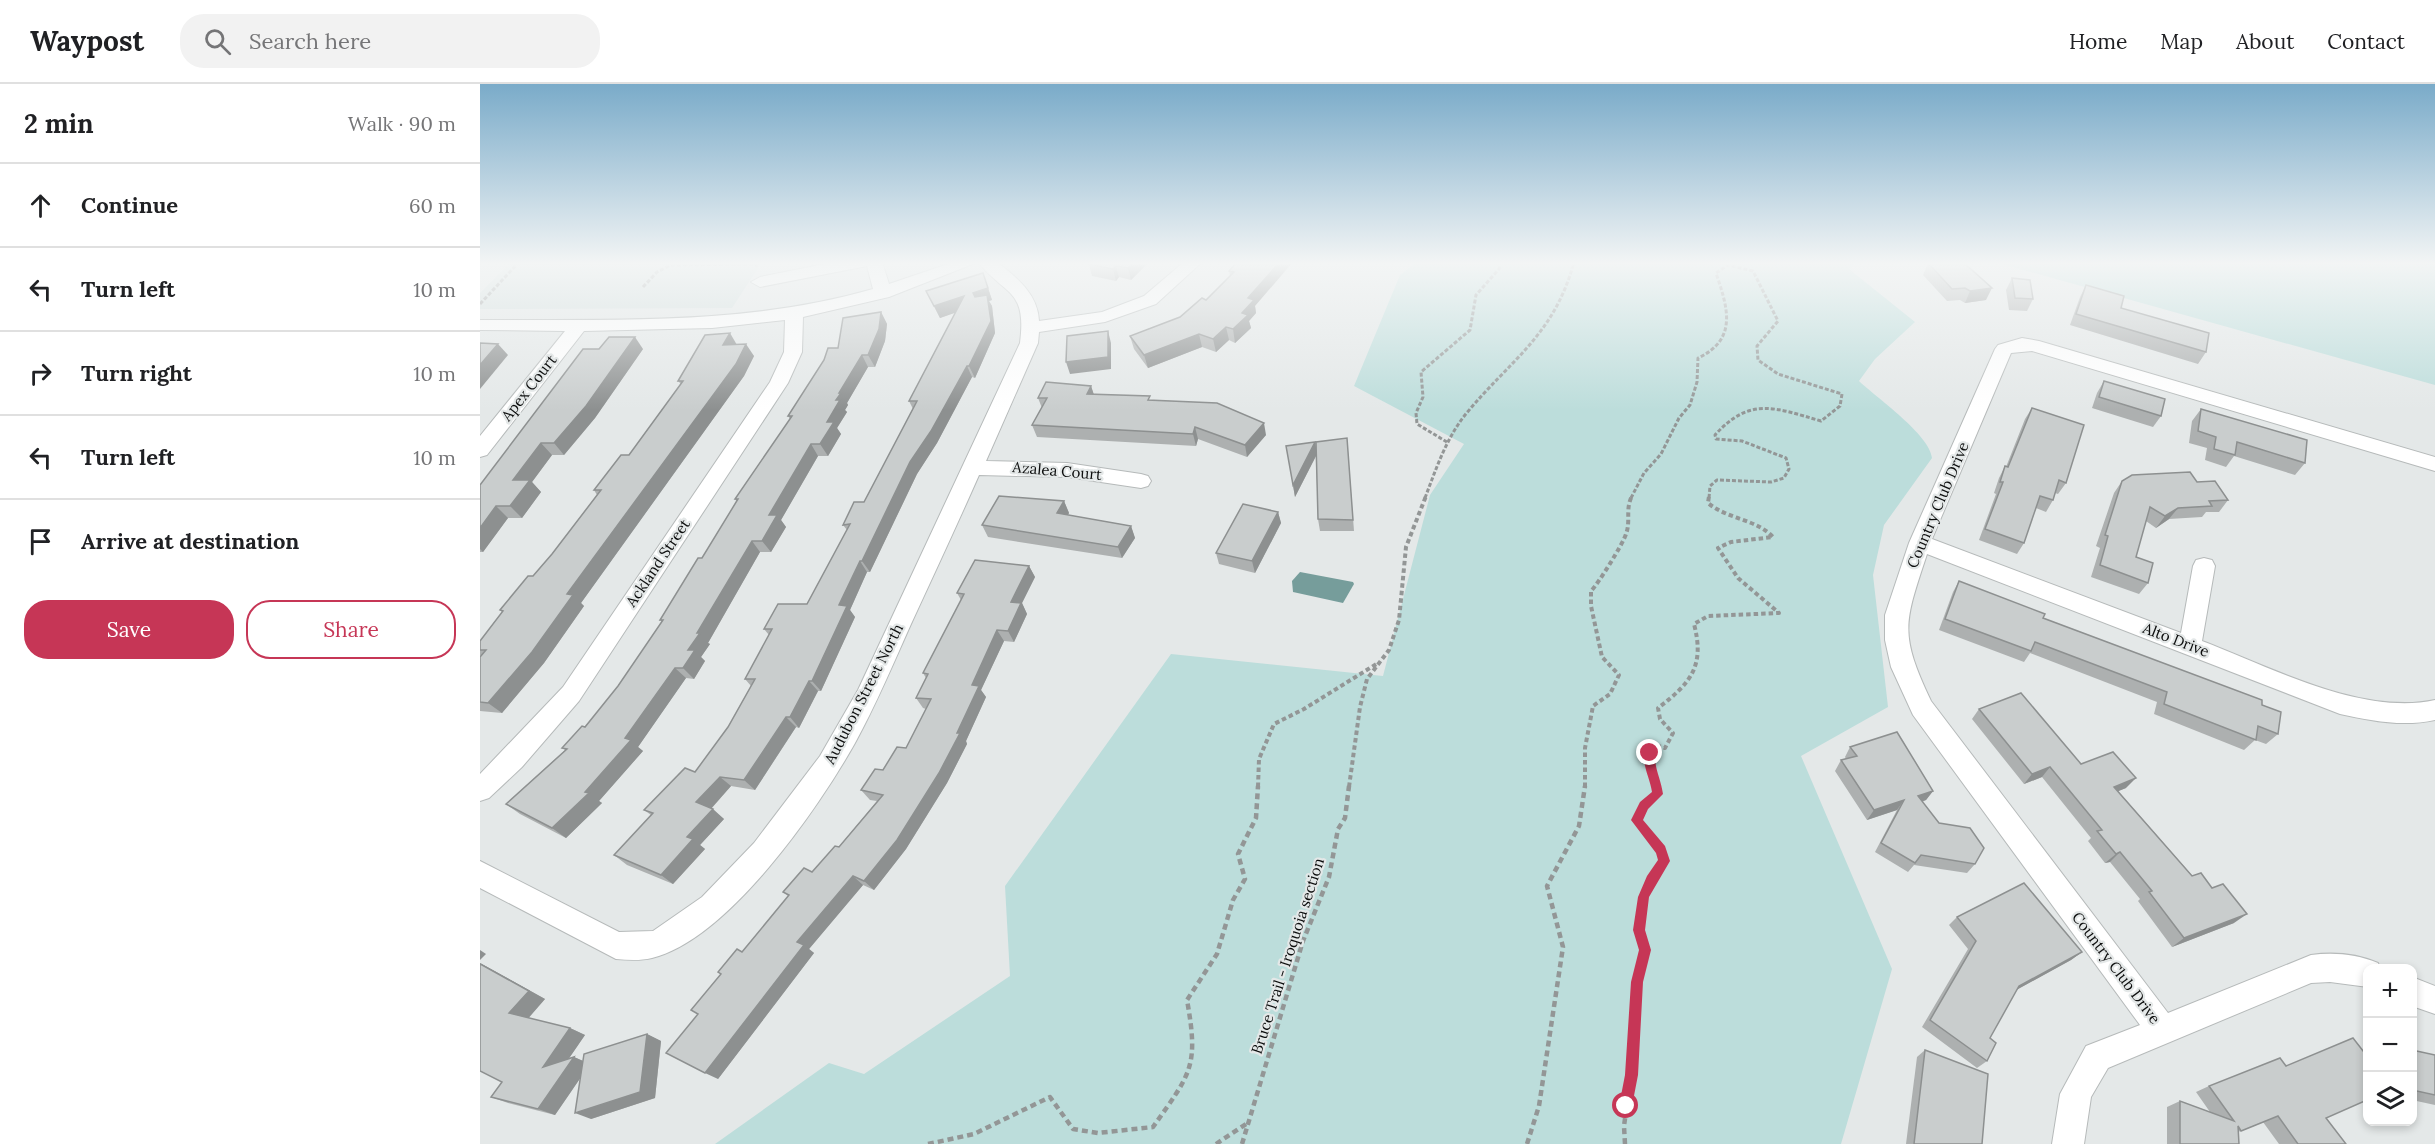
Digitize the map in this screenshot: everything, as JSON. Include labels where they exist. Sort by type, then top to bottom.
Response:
[{"type":"street","points":[[480,325],[700,323],[801,311]]},
{"type":"street","name":"Audubon Street North","points":[[480,874],[616,945],[637,947],[659,943],[684,928],[711,907],[767,847],[814,788],[846,737],[974,468],[1029,343],[1032,328],[1031,311]]},
{"type":"street","points":[[1032,328],[1105,317],[1120,311]]},
{"type":"street","name":"Ackland Street","points":[[480,790],[543,727],[571,694],[779,383],[792,352],[794,313]]},
{"type":"street","name":"Apex Court","points":[[480,450],[579,325]]},
{"type":"street","name":"Country Club Drive","points":[[2163,1031],[1922,708],[1907,678],[1896,640],[1898,609],[1920,543],[2004,349],[2022,344],[2435,464]]},
{"type":"street","name":"Azalea Court","points":[[974,468],[1066,470],[1141,481]]},
{"type":"street","name":"Alto Drive","points":[[1920,543],[2340,704],[2400,715],[2418,715],[2435,710]]},
{"type":"street","points":[[2190,646],[2204,566]]},
{"type":"street","points":[[2068,1144],[2072,1107],[2076,1103],[2075,1094],[2097,1057],[2296,976],[2303,970],[2339,967],[2363,972]]},
{"type":"street","points":[[2417,992],[2435,1000]]},
{"type":"path","points":[[1447,442],[1417,424],[1416,413],[1423,397],[1421,372],[1470,330],[1473,311]]},
{"type":"path","name":"Bruce Trail - Iroquoia section","points":[[1242,1144],[1246,1123],[1303,941],[1329,877],[1338,829],[1345,818],[1360,706],[1367,679],[1389,650],[1399,620],[1406,547],[1447,442],[1465,415],[1538,338],[1555,311]]},
{"type":"path","points":[[1527,1144],[1539,1106],[1563,948],[1547,886],[1580,826],[1586,777],[1585,748],[1593,706],[1603,703],[1616,687],[1618,675],[1602,657],[1591,606],[1591,591],[1601,582],[1609,562],[1627,533],[1628,505],[1644,473],[1661,454],[1679,418],[1690,405],[1697,382],[1698,358],[1706,355],[1728,325],[1729,311]]},
{"type":"path","points":[[1625,1144],[1626,1106],[1631,1075],[1637,982],[1645,950],[1639,930],[1644,897],[1651,880],[1664,861],[1661,850],[1637,820],[1644,806],[1658,794],[1656,780],[1649,767],[1650,753],[1655,746],[1665,748],[1673,733],[1660,719],[1658,708],[1688,684],[1696,671],[1699,640],[1694,624],[1708,616],[1779,613],[1738,578],[1718,548],[1725,544],[1773,537],[1758,525],[1718,512],[1708,503],[1710,486],[1717,480],[1771,482],[1784,478],[1789,469],[1785,458],[1742,441],[1716,439],[1715,435],[1725,421],[1740,411],[1753,407],[1821,421],[1840,406],[1842,394],[1826,387],[1779,375],[1765,367],[1758,358],[1756,350],[1766,331],[1778,321],[1775,311]]},
{"type":"path","points":[[928,1144],[974,1134],[1050,1097],[1073,1129],[1098,1133],[1153,1126],[1175,1094],[1193,1059],[1192,1028],[1187,1000],[1217,954],[1233,900],[1245,879],[1238,854],[1256,818],[1259,759],[1274,724],[1304,709],[1381,661]]},
{"type":"path","points":[[1216,1144],[1246,1123]]},
{"type":"shaded area","points":[[1385,311],[1902,311],[1915,322],[1875,359],[1859,381],[1913,428],[1929,449],[1932,458],[1884,525],[1873,575],[1888,707],[1801,756],[1892,969],[1841,1144],[715,1144],[829,1063],[864,1074],[1010,976],[1005,886],[1171,654],[1383,676],[1430,495],[1464,444],[1354,386]]},
{"type":"shaded area","points":[[2172,311],[2435,311],[2435,385]]},
{"type":"shaded area","points":[[1300,572],[1354,584],[1343,603],[1293,592],[1292,581]]},
{"type":"building","points":[[956,311],[990,311],[991,321],[969,366],[910,462],[860,561],[839,605],[847,606],[812,681],[809,681],[790,717],[786,717],[744,780],[720,777],[696,802],[713,809],[687,837],[693,839],[661,875],[614,855],[653,813],[644,810],[685,768],[695,772],[728,727],[755,679],[745,679],[772,629],[764,629],[778,604],[807,604],[850,524],[843,525],[854,502],[864,502],[917,401],[909,401]]},
{"type":"building","points":[[1186,311],[1243,311],[1242,313],[1248,315],[1233,329],[1226,327],[1213,339],[1199,334],[1144,355],[1130,336],[1180,317]]},
{"type":"building","points":[[2077,311],[2133,311],[2209,333],[2206,352],[2076,314]]},
{"type":"building","points":[[881,312],[879,329],[868,355],[862,355],[839,393],[841,393],[836,400],[840,400],[827,422],[834,422],[820,444],[811,444],[769,515],[777,515],[762,541],[752,541],[688,650],[695,650],[683,668],[675,668],[625,738],[631,740],[585,792],[589,793],[552,828],[506,804],[567,749],[562,748],[582,726],[585,727],[618,686],[663,620],[660,620],[698,558],[702,558],[738,499],[735,499],[792,416],[788,416],[824,360],[828,348],[838,348],[843,318]]},
{"type":"building","points":[[1108,331],[1108,357],[1066,362],[1067,336]]},
{"type":"building","points":[[730,333],[723,345],[746,344],[736,364],[567,594],[573,595],[532,652],[488,703],[480,702],[480,657],[486,650],[480,650],[480,641],[503,611],[500,610],[528,576],[533,576],[552,554],[601,490],[594,490],[621,455],[629,455],[683,381],[678,381],[705,335]]},
{"type":"building","points":[[609,337],[635,337],[586,406],[554,443],[541,443],[513,480],[530,480],[510,506],[496,506],[480,528],[480,485],[583,349],[599,349]]},
{"type":"building","points":[[480,343],[498,344],[480,365]]},
{"type":"building","points":[[2104,381],[2165,399],[2161,416],[2099,397]]},
{"type":"building","points":[[1046,382],[1091,386],[1087,394],[1150,396],[1148,400],[1217,403],[1264,423],[1245,445],[1195,427],[1193,434],[1032,425],[1047,398],[1038,398]]},
{"type":"building","points":[[2032,408],[2084,425],[2066,483],[2059,480],[2053,500],[2040,496],[2024,543],[1985,529],[2003,482],[2000,482],[2005,466],[2008,467]]},
{"type":"building","points":[[2201,409],[2307,440],[2305,463],[2237,442],[2235,455],[2214,449],[2216,437],[2198,431]]},
{"type":"building","points":[[1347,438],[1353,520],[1318,519],[1316,442]]},
{"type":"building","points":[[1315,442],[1293,485],[1286,446]]},
{"type":"building","points":[[2190,472],[2197,482],[2215,481],[2228,500],[2209,501],[2212,506],[2178,508],[2165,516],[2150,507],[2136,557],[2153,563],[2148,583],[2100,565],[2108,536],[2105,535],[2122,481],[2132,475]]},
{"type":"building","points":[[999,496],[1064,501],[1057,513],[1131,526],[1118,547],[982,525]]},
{"type":"building","points":[[1243,504],[1278,512],[1252,561],[1216,553]]},
{"type":"building","points":[[975,560],[1029,566],[1011,602],[1021,603],[1008,631],[997,630],[972,685],[979,686],[957,733],[960,733],[939,773],[897,840],[864,881],[853,876],[797,942],[804,945],[705,1073],[666,1053],[698,1014],[691,1010],[721,974],[718,972],[737,949],[742,952],[789,895],[783,892],[804,868],[812,872],[835,846],[839,847],[883,795],[861,790],[875,769],[883,770],[897,747],[906,748],[931,699],[916,698],[928,674],[923,673],[964,594],[957,593]]},
{"type":"building","points":[[1959,581],[2045,614],[2043,618],[2262,700],[2262,705],[2281,712],[2278,734],[2258,726],[2256,740],[2164,704],[2167,692],[2035,642],[2031,651],[1945,619]]},
{"type":"building","points":[[2021,693],[2081,764],[2113,752],[2136,778],[2114,787],[2192,876],[2201,873],[2212,888],[2223,884],[2247,914],[2184,938],[2149,892],[2152,891],[2120,852],[2116,854],[2097,831],[2102,830],[2050,767],[2032,774],[1979,709]]},
{"type":"building","points":[[1897,732],[1933,791],[1918,796],[1939,823],[1970,828],[1984,848],[1975,864],[1921,855],[1915,863],[1881,843],[1904,800],[1874,810],[1841,760],[1857,756],[1850,747]]},
{"type":"building","points":[[2024,883],[2082,952],[2019,986],[1990,1038],[1996,1043],[1987,1061],[1930,1020],[1976,941],[1957,917]]},
{"type":"building","points":[[480,964],[529,991],[509,1013],[570,1028],[543,1067],[574,1057],[538,1109],[491,1097],[502,1082],[480,1071]]},
{"type":"building","points":[[647,1034],[640,1092],[575,1113],[584,1054]]},
{"type":"building","points":[[2353,1038],[2363,1051],[2363,1102],[2326,1118],[2346,1144],[2298,1144],[2278,1116],[2241,1131],[2238,1126],[2239,1144],[2180,1144],[2180,1101],[2234,1121],[2209,1086],[2280,1058],[2286,1066]]},
{"type":"building","points":[[1925,1050],[1988,1074],[1982,1144],[1914,1144]]},
{"type":"building","points":[[2417,1051],[2435,1055],[2435,1095],[2417,1091]]},
{"type":"route","points":[[1626,1106],[1631,1075],[1637,982],[1645,950],[1639,930],[1644,897],[1651,880],[1664,861],[1661,850],[1637,820],[1644,806],[1658,794],[1656,780],[1649,767],[1650,753]]}]
